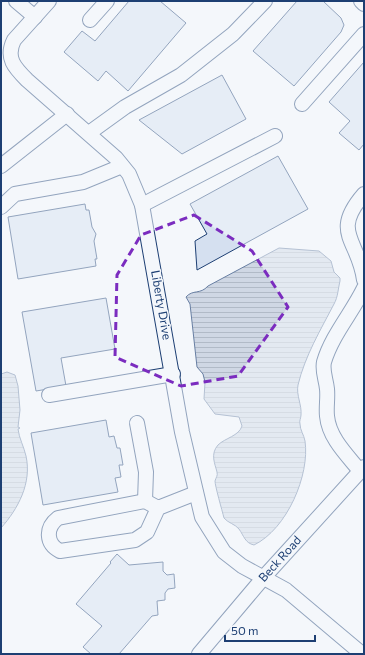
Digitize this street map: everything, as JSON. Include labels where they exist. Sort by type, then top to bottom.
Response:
[{"type":"street","points":[[16,1],[35,17]]},
{"type":"street","name":"Liberty Drive","points":[[49,1],[14,40],[5,57],[18,71],[112,154],[128,174],[142,205],[173,374],[182,432],[202,517],[224,552],[242,566],[286,590],[362,654]]},
{"type":"street","points":[[90,20],[107,1]]},
{"type":"street","points":[[89,133],[124,107],[181,75],[233,34],[265,1]]},
{"type":"street","points":[[361,1],[364,4]]},
{"type":"street","points":[[302,104],[364,34]]},
{"type":"street","points":[[1,166],[67,114]]},
{"type":"street","points":[[142,205],[275,136]]},
{"type":"street","points":[[1,207],[15,194],[83,182],[122,166]]},
{"type":"street","points":[[364,194],[347,221],[347,234],[360,261],[364,280]]},
{"type":"street","points":[[362,469],[341,448],[330,430],[327,416],[327,387],[324,376],[324,362],[343,323],[364,288]]},
{"type":"street","points":[[49,394],[173,374]]},
{"type":"street","points":[[137,423],[146,472],[145,501]]},
{"type":"street","name":"Beck Road","points":[[199,654],[264,577],[362,469]]},
{"type":"street","points":[[158,508],[145,501],[58,518],[52,522],[49,531],[49,542],[60,551],[135,540],[147,532],[158,508],[196,493]]},
{"type":"highlighted area","points":[[194,215],[252,251],[288,307],[238,376],[181,386],[115,357],[117,275],[141,235]]},
{"type":"shaded area","points":[[279,248],[319,251],[331,261],[334,272],[340,278],[340,281],[335,301],[309,354],[298,385],[301,411],[300,423],[305,441],[306,455],[300,485],[294,500],[277,527],[254,545],[247,541],[237,527],[224,518],[215,484],[217,473],[214,452],[218,445],[235,435],[242,426],[239,417],[215,414],[204,399],[205,382],[203,374],[197,367],[190,304],[186,297],[191,293],[205,289]]},
{"type":"shaded area","points":[[7,372],[15,375],[18,386],[20,410],[18,427],[20,428],[18,429],[26,456],[27,476],[18,504],[1,528],[1,374]]},
{"type":"building","points":[[129,1],[160,1],[186,23],[128,91],[106,71],[98,81],[64,52],[82,31],[95,41]]},
{"type":"building","points":[[297,1],[323,1],[341,18],[344,25],[341,32],[294,86],[253,51]]},
{"type":"building","points":[[364,62],[364,144],[359,150],[339,133],[350,121],[329,102]]},
{"type":"building","points":[[222,75],[246,119],[182,154],[139,120]]},
{"type":"building","points":[[278,156],[308,209],[197,270],[195,241],[207,234],[190,204]]},
{"type":"building","points":[[85,204],[86,210],[89,210],[92,227],[96,234],[94,241],[97,259],[95,259],[96,266],[18,279],[8,217]]},
{"type":"building","points":[[106,298],[115,349],[61,358],[66,386],[36,391],[22,312]]},
{"type":"building","points":[[106,420],[109,437],[114,436],[117,448],[120,448],[123,465],[119,465],[121,477],[115,478],[118,492],[43,505],[31,433]]},
{"type":"building","points":[[117,554],[129,565],[163,562],[163,571],[167,575],[174,574],[175,588],[168,589],[165,593],[165,600],[157,601],[158,615],[152,616],[119,654],[91,654],[83,647],[102,626],[76,604]]}]
